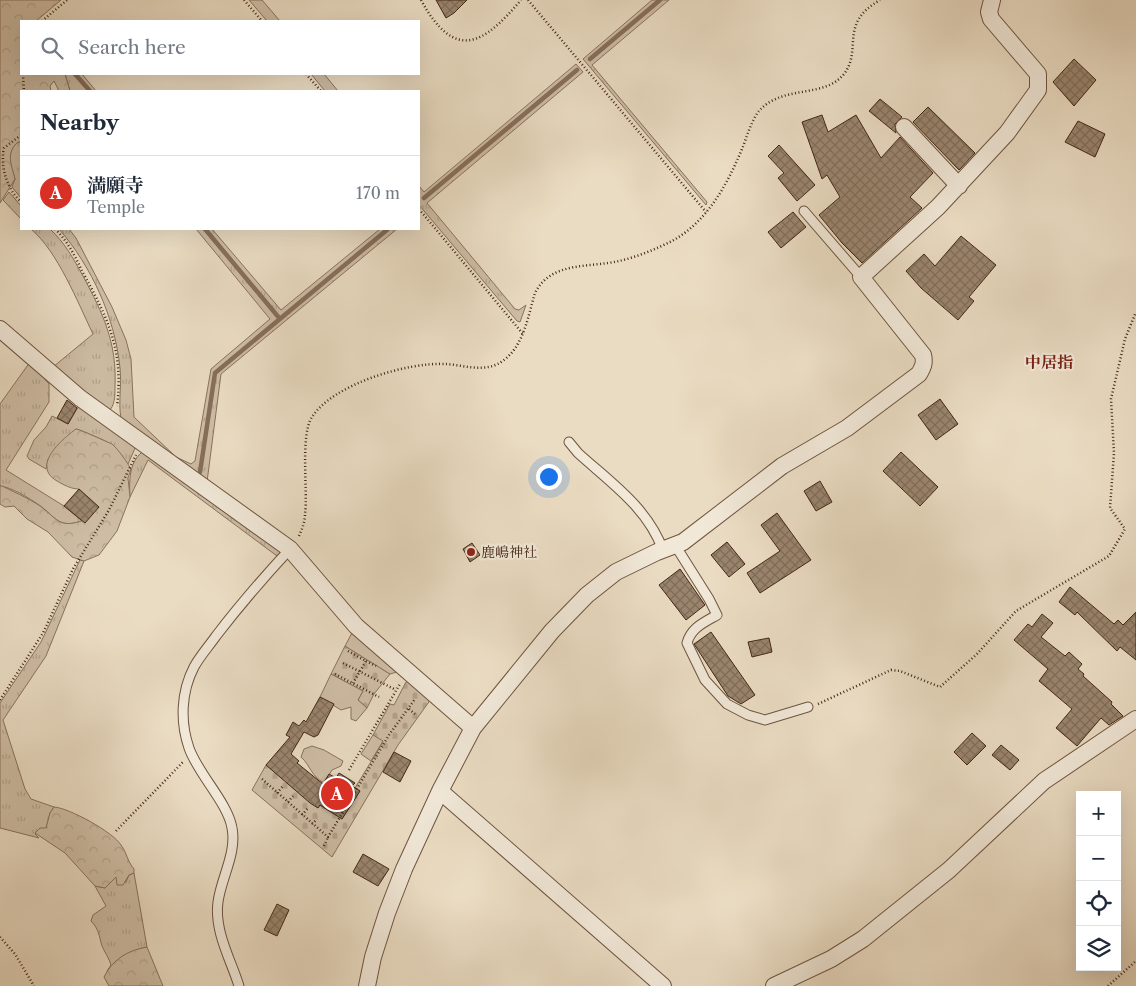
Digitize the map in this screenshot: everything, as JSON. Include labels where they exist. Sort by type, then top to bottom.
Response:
[{"type":"street","points":[[367,986],[373,956],[387,913],[404,869],[440,791],[473,728],[552,631],[587,595],[616,572],[699,531],[782,466],[847,428],[919,374],[924,362],[922,355],[861,277],[921,224],[959,186],[1007,133],[1038,90],[1038,74],[991,20],[989,12],[992,0]]},
{"type":"street","points":[[904,127],[959,186]]},
{"type":"street","points":[[0,328],[68,388],[290,549],[356,626],[473,728]]},
{"type":"street","points":[[774,986],[831,959],[863,939],[950,870],[1044,781],[1136,719]]},
{"type":"street","points":[[440,791],[663,986]]},
{"type":"lane","points":[[804,211],[861,277]]},
{"type":"lane","points":[[568,442],[646,516],[709,599],[717,616],[698,626],[689,636],[687,643],[705,680],[727,704],[748,715],[765,720],[808,707]]},
{"type":"lane","points":[[240,986],[221,934],[217,915],[218,901],[232,848],[233,830],[228,816],[192,754],[182,717],[189,679],[194,666],[258,584],[290,549]]},
{"type":"path","points":[[43,20],[67,0]]},
{"type":"path","points":[[244,0],[261,20]]},
{"type":"path","points":[[421,0],[435,22],[447,34],[463,41],[483,37],[495,29],[521,0]]},
{"type":"path","points":[[528,0],[706,212]]},
{"type":"path","points":[[290,549],[299,538],[304,521],[308,424],[321,406],[348,388],[411,368],[446,364],[476,368],[492,367],[512,353],[523,334],[535,293],[542,282],[552,273],[636,256],[672,241],[688,231],[706,212],[734,169],[757,114],[778,97],[828,86],[837,82],[848,67],[852,38],[858,18],[880,0]]},
{"type":"path","points":[[23,75],[24,90]]},
{"type":"path","points":[[307,75],[320,90]]},
{"type":"path","points":[[20,136],[4,148],[1,166],[9,188],[20,201]]},
{"type":"path","points":[[420,210],[523,334]]},
{"type":"path","points":[[56,230],[72,251],[105,312],[112,331],[118,377],[117,408],[113,421]]},
{"type":"path","points":[[808,707],[824,702],[891,670],[900,671],[933,686],[940,687],[977,654],[1016,611],[1109,556],[1125,529],[1110,508],[1114,453],[1111,398],[1124,339],[1136,312]]},
{"type":"path","points":[[0,700],[43,634],[73,569],[109,510],[142,443]]},
{"type":"path","points":[[348,651],[380,668]]},
{"type":"path","points":[[353,683],[366,661]]},
{"type":"path","points":[[343,663],[396,690]]},
{"type":"path","points":[[349,770],[407,671]]},
{"type":"path","points":[[335,674],[379,697]]},
{"type":"path","points":[[398,686],[403,688]]},
{"type":"path","points":[[324,846],[389,735],[416,700],[410,694]]},
{"type":"path","points":[[408,709],[415,714]]},
{"type":"path","points":[[116,831],[192,754]]},
{"type":"path","points":[[262,779],[328,837]]},
{"type":"path","points":[[277,793],[283,786]]},
{"type":"path","points":[[288,802],[293,796]]},
{"type":"path","points":[[302,815],[308,808]]},
{"type":"path","points":[[312,824],[317,819]]},
{"type":"path","points":[[0,937],[15,954],[34,986]]},
{"type":"path","points":[[1108,986],[1136,961]]},
{"type":"green space","points":[[0,0],[61,0],[37,20],[20,20],[20,75],[65,75],[70,90],[58,90],[54,81],[50,86],[51,90],[20,90],[20,142],[14,146],[11,155],[15,179],[0,203]]},
{"type":"green space","points":[[249,0],[262,0],[279,20],[266,20]]},
{"type":"green space","points":[[652,0],[669,0],[592,65],[707,202],[706,205],[583,59]]},
{"type":"green space","points":[[576,64],[583,72],[427,203],[515,309],[519,310],[526,305],[520,322],[517,321],[420,206],[420,187],[424,192]]},
{"type":"green space","points":[[65,75],[83,75],[95,90],[70,90]]},
{"type":"green space","points":[[312,75],[325,75],[337,90],[324,90]]},
{"type":"green space","points":[[20,142],[20,197],[12,187],[15,179],[10,155],[14,146]]},
{"type":"green space","points":[[9,192],[20,205],[20,218],[3,200]]},
{"type":"green space","points":[[32,230],[51,230],[60,240],[79,269],[102,316],[111,342],[115,371],[114,401],[108,412],[53,367],[93,334],[58,264],[41,239]]},
{"type":"green space","points":[[60,230],[70,230],[76,238],[112,307],[126,340],[131,359],[134,417],[176,457],[191,464],[195,461],[211,369],[270,319],[197,230],[213,230],[281,310],[379,230],[396,230],[221,374],[207,482],[121,418],[120,368],[113,331],[100,294],[71,244]]},
{"type":"green space","points":[[30,362],[49,384],[49,402],[6,470],[64,506],[82,521],[68,524],[62,523],[25,496],[0,486],[0,404]]},
{"type":"green space","points":[[80,404],[136,446],[128,464],[110,443],[76,429],[48,459],[46,469],[29,459],[27,456],[34,440],[46,427],[52,416],[68,424]]},
{"type":"green space","points":[[76,429],[112,444],[131,469],[128,478],[130,497],[117,531],[99,555],[84,561],[72,557],[48,532],[27,519],[14,506],[5,507],[0,504],[0,486],[2,486],[33,501],[58,521],[68,524],[84,520],[79,489],[70,488],[57,481],[50,475],[47,468],[51,453]]},
{"type":"green space","points":[[145,450],[279,548],[280,553],[277,556],[148,460],[130,497],[131,471],[136,459]]},
{"type":"green space","points":[[80,560],[84,561],[46,656],[3,720],[25,789],[31,799],[54,807],[50,813],[46,829],[35,834],[39,838],[0,828],[0,703],[41,642]]},
{"type":"green space","points":[[354,629],[397,672],[390,674],[345,646]]},
{"type":"green space","points":[[345,646],[390,674],[374,694],[367,708],[358,700],[363,691],[331,674]]},
{"type":"green space","points":[[331,674],[363,691],[358,700],[367,708],[356,721],[351,719],[351,707],[341,710],[320,697]]},
{"type":"green space","points":[[410,680],[431,699],[398,745],[332,857],[252,790],[266,765],[318,808],[320,805],[342,819],[360,791],[355,788],[383,742],[373,735],[390,704],[394,705],[406,682]]},
{"type":"green space","points":[[373,735],[383,741],[371,761],[361,754]]},
{"type":"green space","points":[[312,746],[324,750],[343,761],[341,766],[332,770],[324,783],[313,774],[301,757],[304,749]]},
{"type":"green space","points":[[54,807],[61,808],[90,822],[116,840],[123,848],[134,869],[134,873],[129,875],[123,885],[117,885],[116,877],[105,888],[95,886],[65,853],[35,833],[40,828],[46,828],[50,813]]},
{"type":"green space","points":[[134,873],[147,947],[141,948],[120,959],[107,971],[111,965],[97,930],[91,921],[93,915],[106,906],[95,886],[105,888],[116,877],[126,882],[129,875]]},
{"type":"green space","points":[[147,947],[163,986],[109,986],[104,977],[111,966],[127,953]]},
{"type":"building","points":[[436,0],[467,0],[446,18]]},
{"type":"building","points":[[1074,59],[1096,80],[1074,106],[1053,82]]},
{"type":"building","points":[[880,99],[902,117],[895,124],[896,133],[869,111]]},
{"type":"building","points":[[928,107],[975,153],[959,170],[913,122]]},
{"type":"building","points":[[822,115],[828,132],[856,115],[881,158],[900,137],[933,173],[910,197],[922,208],[862,263],[842,243],[819,215],[840,197],[827,175],[822,179],[802,122]]},
{"type":"building","points":[[1078,121],[1105,134],[1095,157],[1065,142]]},
{"type":"building","points":[[779,145],[815,185],[797,201],[778,178],[784,173],[768,156]]},
{"type":"building","points":[[793,212],[806,227],[781,248],[768,232]]},
{"type":"building","points":[[961,236],[996,265],[969,297],[974,301],[958,320],[921,288],[906,271],[924,254],[935,266]]},
{"type":"building","points":[[940,399],[958,424],[936,440],[918,415]]},
{"type":"building","points":[[67,400],[77,408],[68,424],[57,418]]},
{"type":"building","points":[[901,452],[938,487],[920,506],[883,471]]},
{"type":"building","points":[[820,481],[832,502],[816,511],[804,491]]},
{"type":"building","points":[[79,489],[99,507],[85,523],[64,506]]},
{"type":"building","points":[[777,513],[811,560],[760,593],[747,573],[780,551],[761,525]]},
{"type":"building","points":[[727,542],[745,564],[729,577],[711,555]]},
{"type":"building","name":"鹿嶋神社","points":[[472,543],[480,555],[470,562],[463,549]]},
{"type":"building","points":[[680,569],[705,605],[686,620],[659,585]]},
{"type":"building","points":[[1070,587],[1114,624],[1118,620],[1123,625],[1136,612],[1136,660],[1120,647],[1117,651],[1077,612],[1075,615],[1059,602]]},
{"type":"building","points":[[1042,614],[1053,623],[1041,637],[1065,656],[1069,652],[1082,664],[1078,669],[1084,674],[1083,676],[1112,702],[1111,704],[1123,716],[1109,725],[1101,718],[1077,746],[1056,728],[1072,709],[1039,681],[1048,669],[1014,640],[1028,624],[1032,627]]},
{"type":"building","points":[[711,632],[755,695],[741,704],[728,696],[694,644]]},
{"type":"building","points":[[769,638],[772,652],[752,657],[748,642]]},
{"type":"building","points":[[320,697],[334,704],[318,735],[314,737],[304,732],[291,754],[299,761],[297,763],[323,784],[329,774],[336,778],[339,773],[355,783],[352,786],[360,791],[342,819],[320,805],[318,808],[310,803],[266,765],[290,737],[286,735],[293,722],[299,726],[304,720],[306,722]]},
{"type":"building","points":[[972,733],[986,746],[967,765],[954,752]]},
{"type":"building","points":[[1001,745],[1019,760],[1010,770],[992,755]]},
{"type":"building","points":[[394,752],[411,761],[400,782],[383,772]]},
{"type":"building","points":[[363,854],[389,869],[378,886],[353,872]]},
{"type":"building","points":[[277,904],[289,910],[277,936],[264,930]]},
{"type":"waterway","points":[[590,59],[660,0]]},
{"type":"waterway","points":[[424,198],[577,70]]},
{"type":"waterway","points":[[76,75],[89,90]]},
{"type":"waterway","points":[[206,230],[280,319]]},
{"type":"waterway","points":[[200,472],[215,373],[387,230]]},
{"type":"place","name":"鹿嶋神社","points":[[471,552]]},
{"type":"place","name":"満願寺","points":[[337,794]]},
{"type":"district","name":"中居指","points":[[1049,362]]}]
